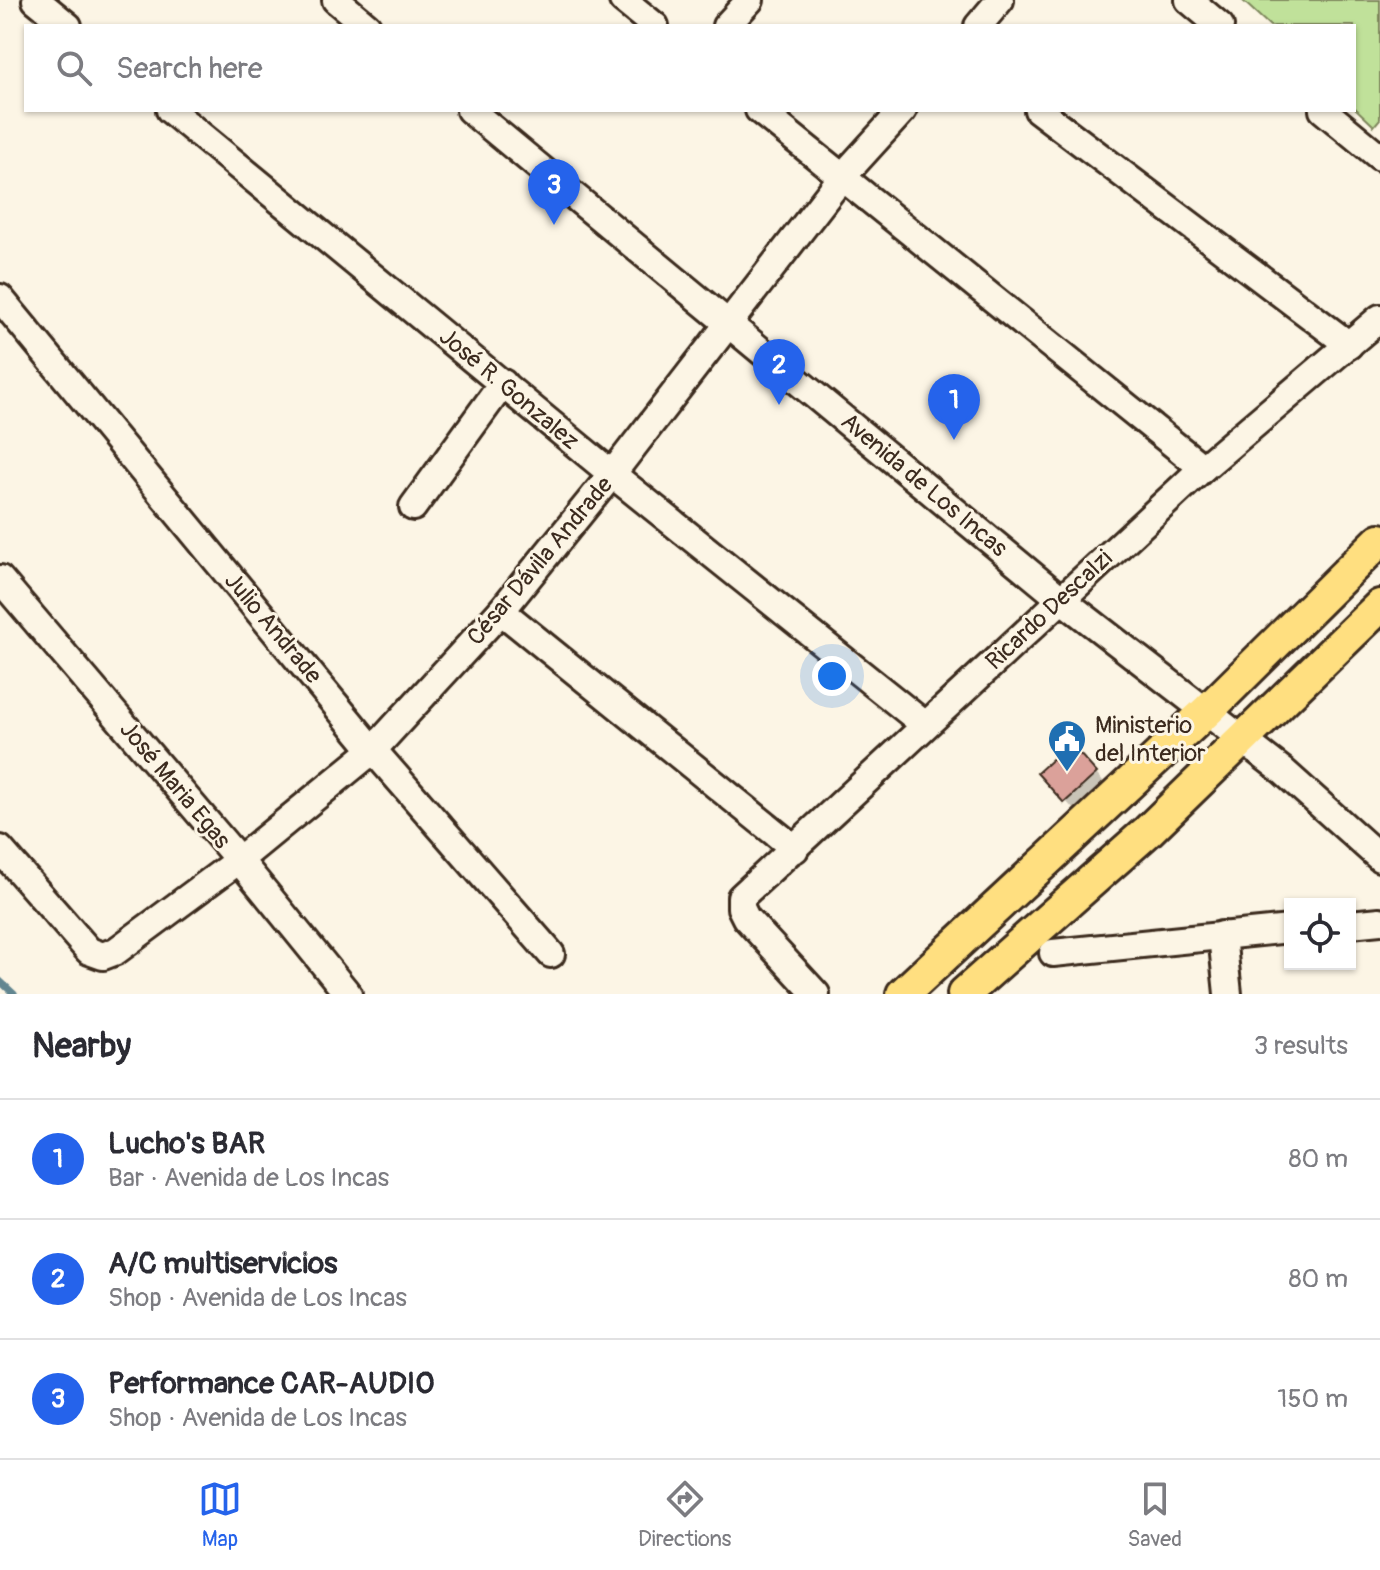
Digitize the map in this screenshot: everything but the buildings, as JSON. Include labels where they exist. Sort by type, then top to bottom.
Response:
[{"type":"main road","points":[[903,994],[1208,710],[1380,540]]},
{"type":"main road","points":[[964,994],[1148,831],[1380,606]]},
{"type":"street","points":[[36,0],[66,24]]},
{"type":"street","points":[[336,0],[365,24]]},
{"type":"street","points":[[623,0],[653,24]]},
{"type":"street","points":[[728,24],[750,0]]},
{"type":"street","points":[[980,24],[1000,0]]},
{"type":"street","points":[[1189,0],[1218,24]]},
{"type":"street","name":"José R. Gonzalez","points":[[172,112],[612,474],[925,725]]},
{"type":"street","name":"Avenida de Los Incas","points":[[472,112],[1061,599],[1283,771],[1380,858]]},
{"type":"street","points":[[761,112],[1203,468]]},
{"type":"street","name":"César Dávila Andrade","points":[[0,849],[89,951],[103,956],[116,951],[239,860],[373,750],[501,611],[612,474],[842,177],[901,112]]},
{"type":"street","points":[[1041,112],[1368,335]]},
{"type":"street","points":[[1325,112],[1380,157]]},
{"type":"street","name":"Julio Andrade","points":[[0,298],[373,750],[551,954]]},
{"type":"street","name":"Ricardo Descalzi","points":[[816,994],[746,918],[741,908],[741,897],[1203,468],[1368,335]]},
{"type":"street","points":[[413,507],[503,383]]},
{"type":"street","name":"José Maria Egas","points":[[0,579],[239,860],[348,994]]},
{"type":"street","points":[[501,611],[795,849]]},
{"type":"street","points":[[1356,923],[1380,921]]},
{"type":"street","points":[[1053,953],[1284,930]]},
{"type":"street","points":[[1222,935],[1228,994]]},
{"type":"green space","points":[[1242,0],[1380,0],[1380,119],[1374,126],[1356,109],[1356,24],[1268,24]]},
{"type":"waterway","points":[[0,981],[14,994]]},
{"type":"place","name":"Performance CAR-AUDIO","points":[[554,225]]},
{"type":"place","name":"A/C multiservicios","points":[[779,405]]},
{"type":"place","name":"Lucho's BAR","points":[[954,440]]},
{"type":"place","name":"Ministerio del Interior","points":[[1067,773]]}]
